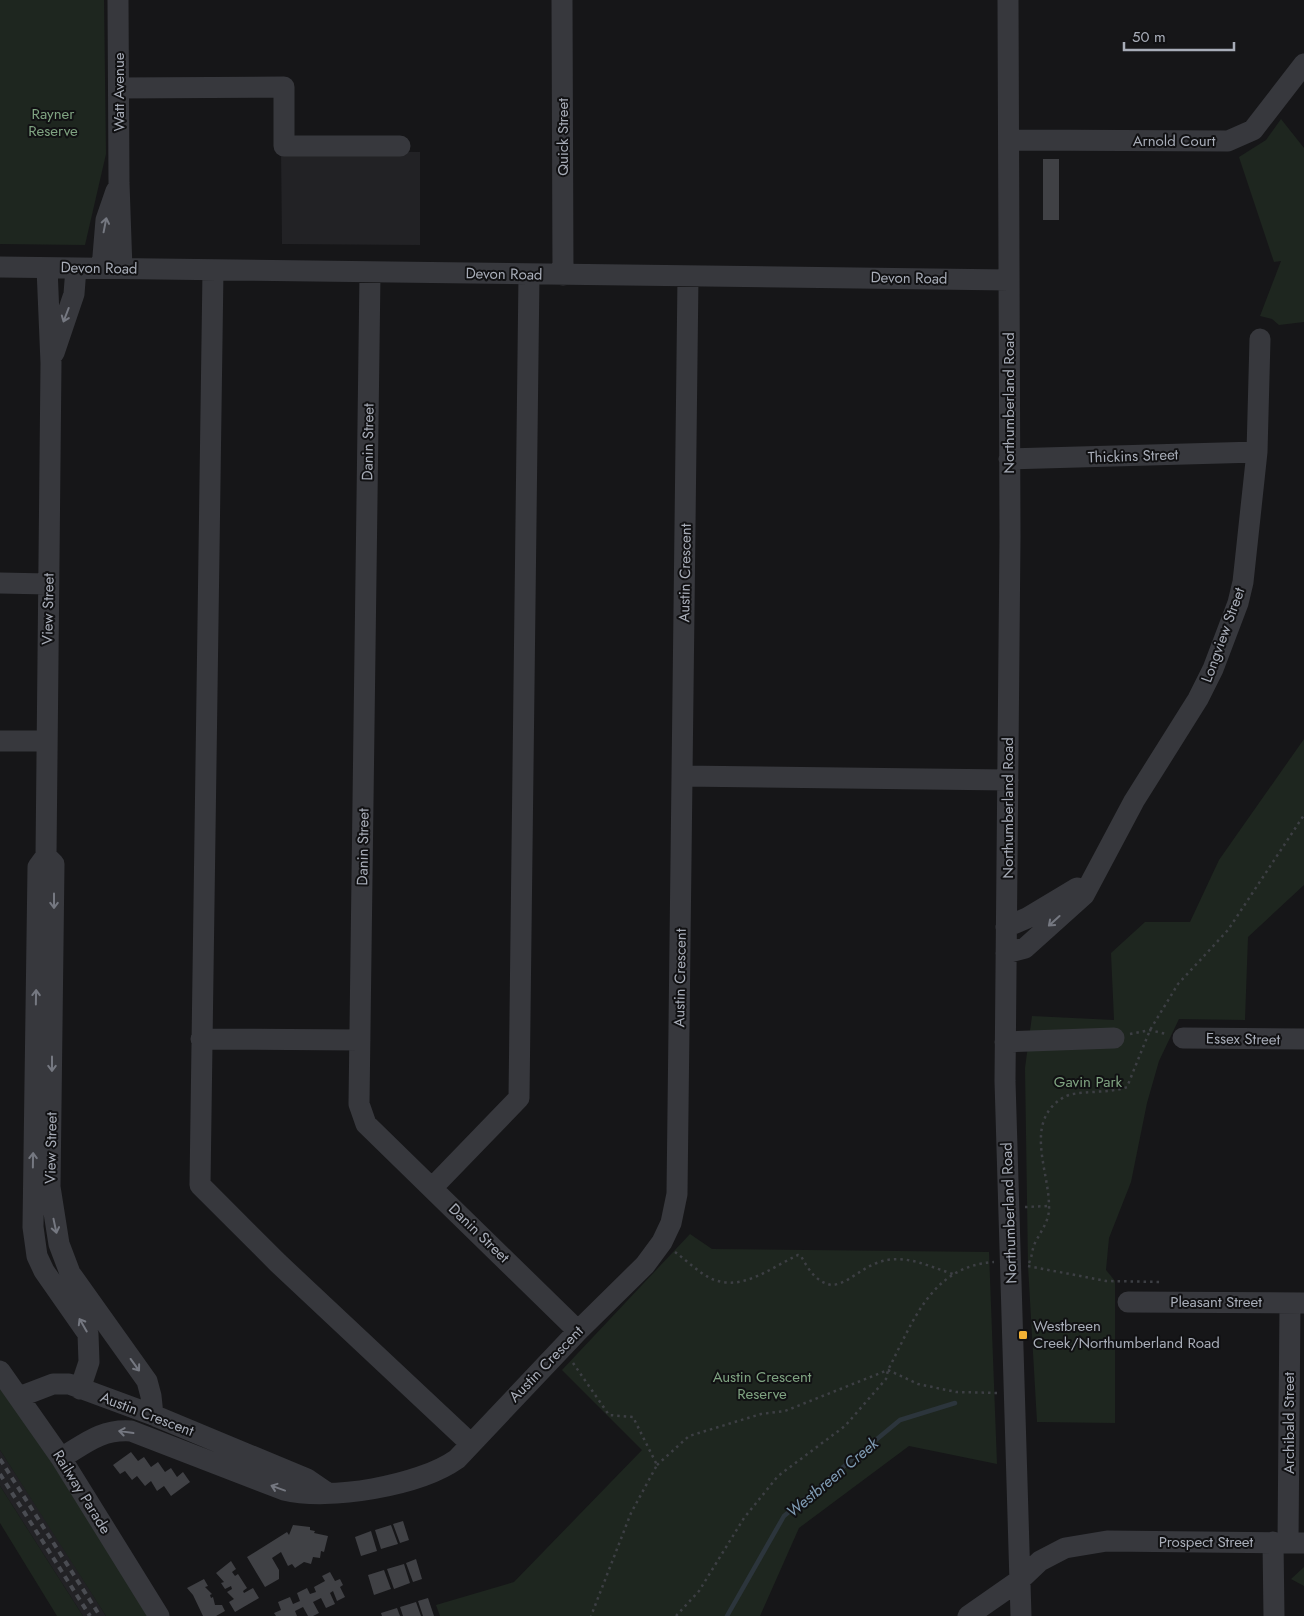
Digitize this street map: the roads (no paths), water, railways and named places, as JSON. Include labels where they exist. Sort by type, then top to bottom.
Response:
[{"type":"street","name":"Watt Avenue","points":[[112,268],[119,183],[118,0]]},
{"type":"street","name":"Quick Street","points":[[562,0],[563,275]]},
{"type":"street","name":"Northumberland Road","points":[[1008,0],[1009,459],[1005,1042],[1021,1616]]},
{"type":"street","name":"Arnold Court","points":[[1009,140],[1228,141],[1253,130],[1304,64]]},
{"type":"street","points":[[119,88],[284,87],[284,146],[400,146]]},
{"type":"street","name":"Devon Road","points":[[0,267],[1009,280]]},
{"type":"street","name":"View Street","points":[[47,268],[50,363],[46,856],[38,867],[32,1227],[37,1256],[44,1271],[88,1334],[89,1362],[80,1388]]},
{"type":"street","name":"View Street","points":[[50,363],[74,294],[76,268]]},
{"type":"street","points":[[213,270],[200,1185],[278,1263],[470,1444]]},
{"type":"street","name":"Danin Street","points":[[370,272],[359,1104],[366,1124],[578,1331]]},
{"type":"street","points":[[432,1188],[519,1098],[528,274]]},
{"type":"street","name":"Austin Crescent","points":[[62,1458],[99,1435],[117,1430],[131,1431],[284,1490],[304,1495],[364,1490],[423,1476],[447,1466],[470,1444],[562,1347],[633,1277],[662,1242],[671,1223],[677,1194],[688,276]]},
{"type":"street","name":"Longview Street","points":[[1006,953],[1018,952],[1025,948],[1076,902],[1090,886],[1096,871],[1134,801],[1198,699],[1219,653],[1238,603],[1243,582],[1257,452],[1260,339]]},
{"type":"street","name":"Thickins Street","points":[[1009,459],[1257,452]]},
{"type":"street","points":[[0,583],[48,584]]},
{"type":"street","points":[[0,741],[46,741]]},
{"type":"street","points":[[682,776],[1008,780]]},
{"type":"street","name":"View Street","points":[[46,856],[54,864],[50,1187],[53,1217],[59,1244],[70,1274],[146,1381],[151,1396],[153,1415]]},
{"type":"street","name":"Longview Street","points":[[1006,927],[1027,918],[1074,890],[1096,871]]},
{"type":"street","points":[[1005,1042],[1114,1038]]},
{"type":"street","name":"Essex Street","points":[[1183,1038],[1304,1039]]},
{"type":"street","points":[[202,1039],[360,1040]]},
{"type":"street","name":"Pleasant Street","points":[[1128,1302],[1297,1303]]},
{"type":"street","name":"Archibald Street","points":[[1274,1616],[1289,1543],[1297,1303]]},
{"type":"street","name":"Railway Parade","points":[[0,1371],[62,1458],[159,1616]]},
{"type":"street","name":"Austin Crescent","points":[[19,1397],[59,1383],[80,1388],[153,1415],[307,1479],[326,1492]]},
{"type":"street","name":"Prospect Street","points":[[1021,1569],[1065,1548],[1107,1541],[1289,1543]]},
{"type":"street","points":[[960,1616],[1011,1571],[1021,1569]]},
{"type":"street","points":[[968,1616],[1021,1569]]},
{"type":"waterway","name":"Westbreen Creek","points":[[727,1616],[784,1516],[900,1420],[955,1403]]},
{"type":"railway","points":[[0,1459],[100,1616]]},
{"type":"railway","points":[[0,1474],[90,1616]]},
{"type":"place","name":"Westbreen Creek/Northumberland Road","points":[[1023,1335]]},
{"type":"park label","name":"Rayner Reserve","points":[[53,122]]},
{"type":"park label","name":"Gavin Park","points":[[1088,1082]]},
{"type":"park label","name":"Austin Crescent Reserve","points":[[762,1386]]}]
